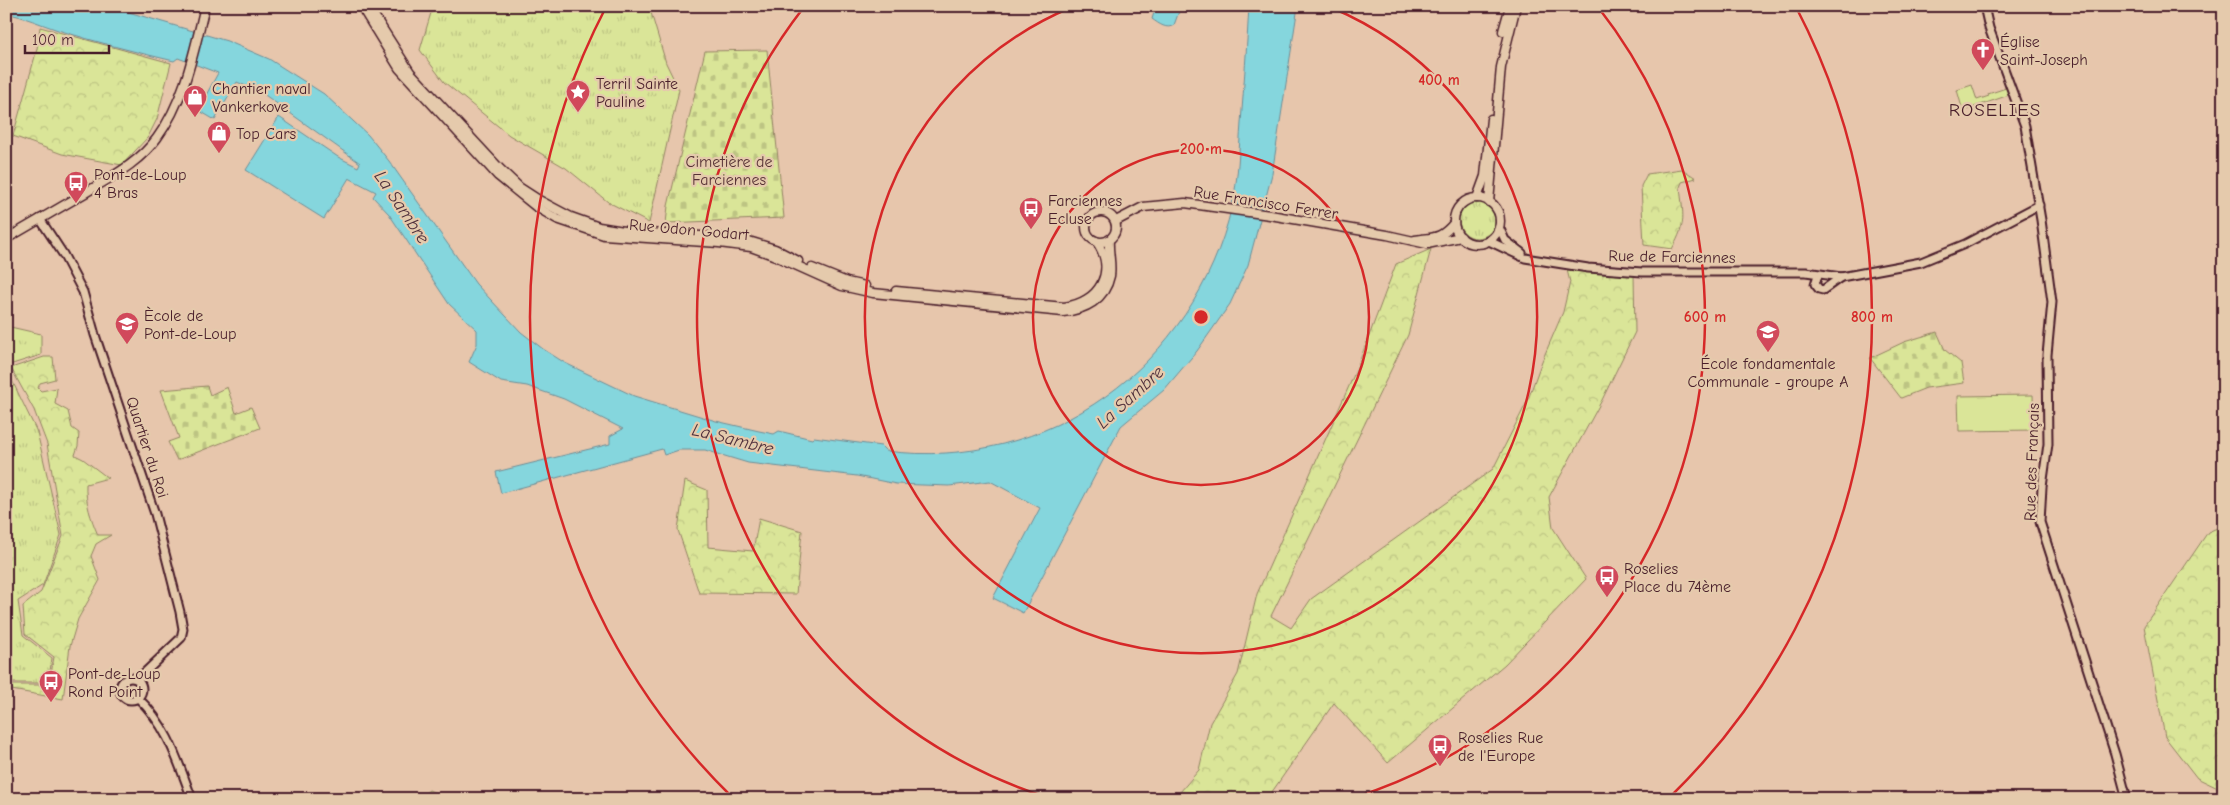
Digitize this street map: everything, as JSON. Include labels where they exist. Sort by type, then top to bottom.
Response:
[{"type":"main road","points":[[6,239],[121,172],[143,155],[157,138],[173,112],[186,77],[205,6]]},
{"type":"main road","name":"Rue Odon Godart","points":[[361,6],[399,68],[498,176],[535,206],[581,228],[604,235],[751,247],[842,286],[872,293],[1063,312],[1079,311],[1092,304],[1104,292],[1110,276],[1109,240]]},
{"type":"main road","name":"Rue Odon Godart","points":[[368,6],[410,72],[519,188],[571,217],[599,227],[630,232],[718,237],[752,242],[775,249],[820,272],[874,289],[1064,307],[1078,305],[1093,296],[1102,284],[1105,269],[1103,254],[1096,241]]},
{"type":"main road","points":[[1477,198],[1485,176],[1496,66],[1510,6]]},
{"type":"main road","points":[[1489,202],[1501,67],[1516,6]]},
{"type":"main road","points":[[1477,198],[1489,202],[1498,212],[1499,227],[1496,234],[1489,240],[1479,244],[1472,243],[1461,237],[1454,223],[1456,211],[1460,206],[1470,199],[1477,198]]},
{"type":"main road","name":"Rue Francisco Ferrer","points":[[1116,221],[1132,211],[1157,204],[1185,203],[1270,215],[1414,240],[1421,243],[1432,244],[1461,237]]},
{"type":"main road","points":[[1106,212],[1116,221],[1116,230],[1109,240],[1104,242],[1096,241],[1090,237],[1086,227],[1092,214],[1106,212]]},
{"type":"main road","name":"Rue Francisco Ferrer","points":[[1414,240],[1440,236],[1446,233],[1454,223]]},
{"type":"street","name":"Rue des Français","points":[[1984,6],[1989,28],[2024,126],[2039,205],[2052,302],[2047,355],[2048,444],[2042,487],[2040,522],[2115,754],[2127,799]]},
{"type":"street","points":[[1841,277],[1830,284],[1827,289],[1819,289],[1816,278],[1827,275],[1841,277],[1921,262],[1965,244],[2039,205]]},
{"type":"street","name":"Quartier du Roi","points":[[40,219],[63,254],[83,292],[95,335],[155,514],[180,612],[183,629],[181,638],[141,673],[138,679]]},
{"type":"street","name":"Rue de Farciennes","points":[[1499,227],[1505,240],[1512,246],[1538,260]]},
{"type":"street","name":"Rue de Farciennes","points":[[1489,240],[1525,258],[1588,268],[1642,272],[1806,272],[1816,278]]},
{"type":"street","points":[[1827,275],[1830,284]]},
{"type":"street","points":[[132,677],[138,679],[142,684],[142,691],[138,698],[130,700],[124,698],[120,693],[120,688],[124,680],[132,677]]},
{"type":"street","points":[[138,698],[152,712],[163,728],[178,760],[192,799]]},
{"type":"green space","name":"Terril Sainte Pauline","points":[[433,6],[649,6],[666,63],[679,90],[649,223],[608,202],[566,168],[509,135],[444,82],[420,50]]},
{"type":"green space","points":[[40,27],[171,63],[157,119],[148,137],[122,165],[62,154],[13,136],[37,49]]},
{"type":"green space","name":"Cimetière de Farciennes","points":[[767,50],[784,218],[666,223],[668,206],[705,51]]},
{"type":"green space","points":[[1972,85],[1977,100],[2006,88],[2009,95],[1963,111],[1957,90]]},
{"type":"green space","points":[[1682,169],[1696,178],[1682,182],[1680,187],[1683,219],[1677,240],[1672,249],[1644,245],[1641,186],[1647,174]]},
{"type":"green space","points":[[1477,202],[1484,203],[1490,207],[1494,213],[1494,227],[1490,233],[1484,237],[1477,238],[1470,237],[1464,233],[1460,227],[1459,220],[1460,213],[1464,207],[1470,203]]},
{"type":"green space","points":[[1431,249],[1408,335],[1271,616],[1291,628],[1311,599],[1493,469],[1527,402],[1563,312],[1570,282],[1567,270],[1634,274],[1635,332],[1602,400],[1549,497],[1553,528],[1586,579],[1505,664],[1388,763],[1334,703],[1267,799],[1174,799],[1199,770],[1210,723],[1238,674],[1257,594],[1357,368],[1396,264]]},
{"type":"green space","points":[[6,326],[41,334],[41,355],[6,366]]},
{"type":"green space","points":[[1937,332],[1945,350],[1961,363],[1964,383],[1926,388],[1901,398],[1870,358],[1904,342]]},
{"type":"green space","points":[[44,357],[53,357],[55,379],[40,383],[38,388],[41,391],[57,388],[55,404],[68,411],[72,428],[79,433],[75,455],[108,478],[86,484],[89,510],[98,535],[111,535],[96,544],[91,556],[100,580],[78,619],[70,646],[63,699],[6,689],[6,685],[49,685],[54,657],[25,634],[23,606],[41,592],[63,536],[47,444],[34,410],[11,368]]},
{"type":"green space","points":[[6,368],[37,432],[61,535],[43,585],[18,601],[23,635],[52,658],[48,683],[6,683]]},
{"type":"green space","points":[[207,386],[210,395],[227,387],[236,413],[251,407],[260,428],[177,460],[168,442],[179,438],[161,390]]},
{"type":"green space","points":[[2033,395],[2034,430],[1959,431],[1958,396]]},
{"type":"green space","points":[[685,481],[707,490],[708,547],[753,551],[759,518],[802,531],[796,594],[699,593],[678,530]]},
{"type":"green space","points":[[2224,525],[2224,791],[2197,778],[2165,737],[2144,626],[2208,532]]},
{"type":"green space","points":[[429,790],[448,799],[418,799]]},
{"type":"water","name":"La Sambre","points":[[6,6],[108,6],[227,41],[269,59],[324,94],[368,135],[389,161],[476,284],[521,332],[565,363],[634,396],[716,421],[774,434],[779,431],[812,439],[814,437],[881,446],[886,451],[946,453],[1003,444],[1057,425],[1106,396],[1149,359],[1185,314],[1213,263],[1232,206],[1238,165],[1249,6],[1298,6],[1272,174],[1248,265],[1230,304],[1197,351],[1164,390],[1121,426],[1023,613],[993,598],[1040,508],[990,481],[949,486],[896,484],[857,476],[748,463],[705,450],[679,450],[664,455],[662,449],[501,493],[496,472],[610,444],[610,436],[623,429],[564,399],[527,386],[501,382],[469,362],[477,344],[477,330],[449,304],[389,214],[373,197],[376,192],[349,178],[324,219],[246,170],[279,117],[338,157],[358,167],[360,163],[262,93],[237,82],[215,120],[198,110],[218,73],[178,58],[174,61],[58,30],[6,13]]},
{"type":"water","points":[[1156,6],[1181,6],[1174,25],[1166,27],[1152,19]]},
{"type":"place","name":"Église Saint-Joseph","points":[[1983,71]]},
{"type":"place","name":"Terril Sainte Pauline","points":[[578,113]]},
{"type":"place","name":"Chantier naval Vankerkove","points":[[195,118]]},
{"type":"place","name":"Top Cars","points":[[219,154]]},
{"type":"place","name":"Pont-de-Loup 4 Bras","points":[[76,204]]},
{"type":"place","name":"Farciennes Ecluse","points":[[1031,230]]},
{"type":"place","name":"Ècole de Pont-de-Loup","points":[[127,345]]},
{"type":"place","name":"École fondamentale Communale - groupe A","points":[[1768,353]]},
{"type":"place","name":"Roselies Place du 74ème","points":[[1607,598]]},
{"type":"place","name":"Pont-de-Loup Rond Point","points":[[51,703]]},
{"type":"place","name":"Roselies Rue de l'Europe","points":[[1440,767]]},
{"type":"district","name":"ROSELIES","points":[[1995,109]]}]
